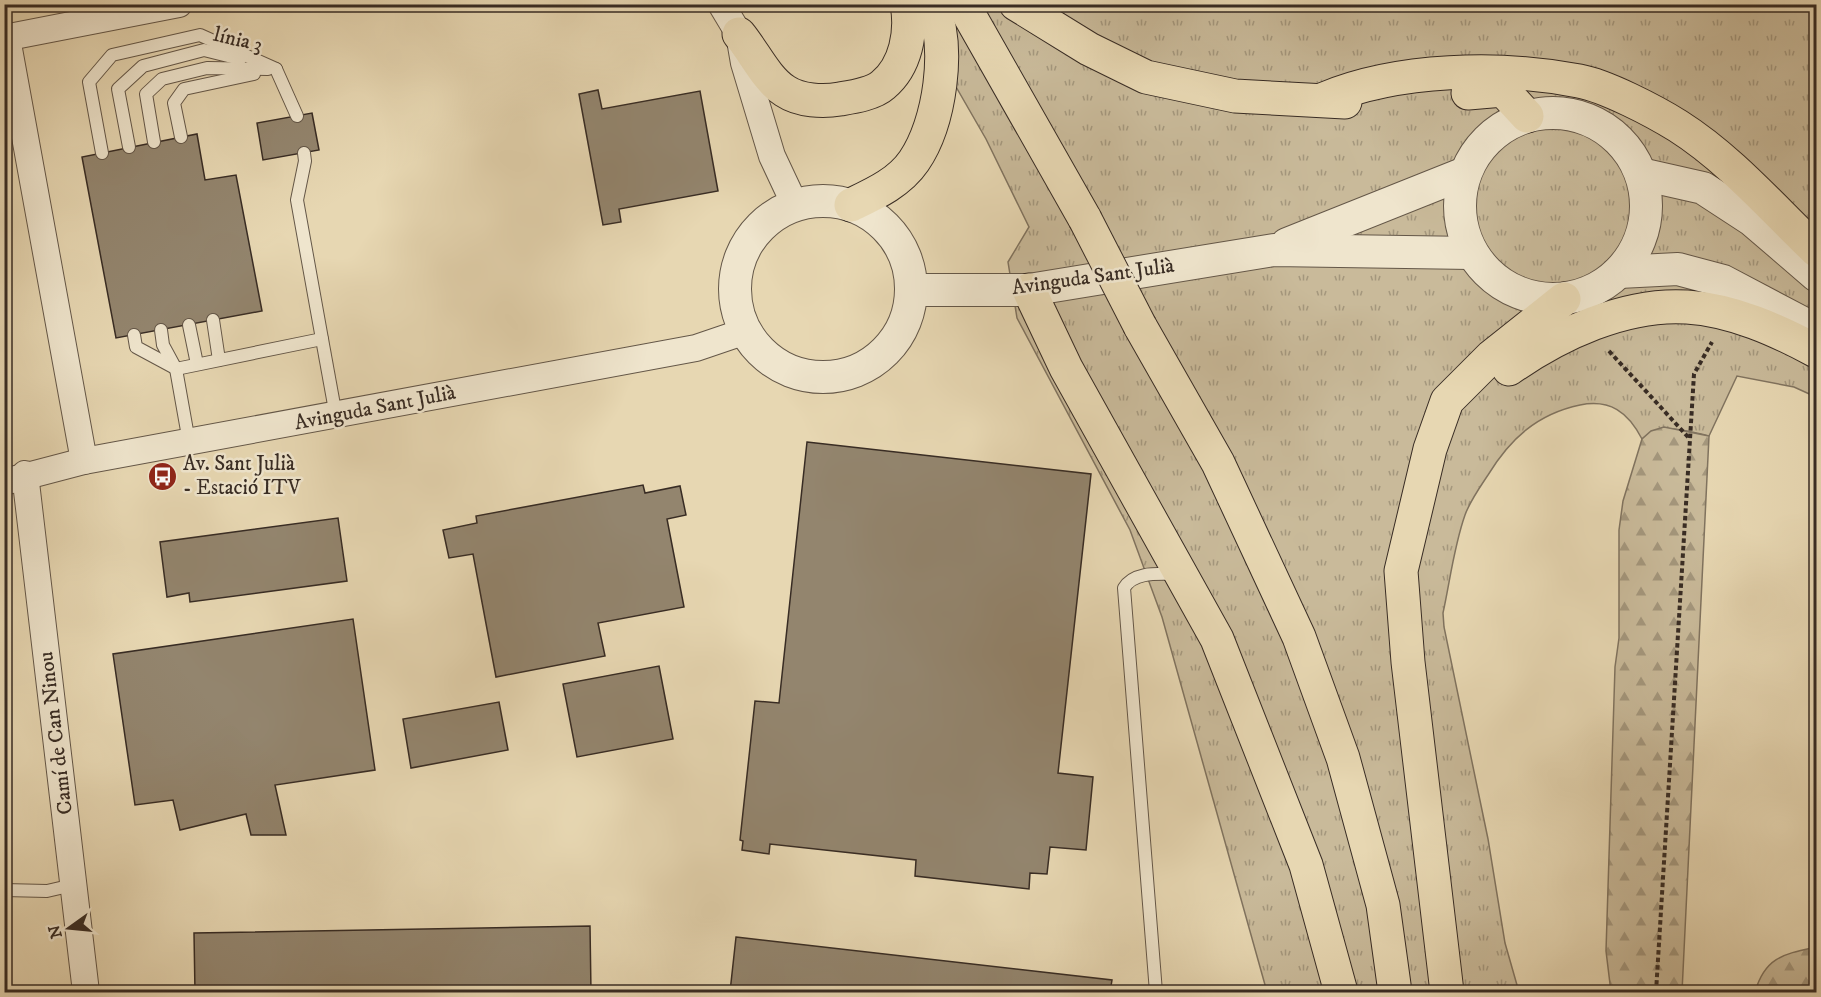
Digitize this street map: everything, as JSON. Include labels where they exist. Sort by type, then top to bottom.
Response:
[{"type":"highway","points":[[739,34],[771,79],[787,92],[828,101],[847,98],[883,86],[894,73],[907,46],[911,26],[907,4]]},
{"type":"highway","points":[[851,205],[877,193],[899,177],[915,160],[925,138],[935,112],[941,77],[940,44],[932,4]]},
{"type":"highway","points":[[963,4],[1085,219],[1140,326],[1218,463],[1299,637],[1343,758],[1380,894],[1395,993]]},
{"type":"highway","points":[[1016,4],[1089,49],[1146,77],[1235,96],[1324,99],[1359,104],[1503,90],[1527,116]]},
{"type":"highway","points":[[1324,99],[1355,86],[1438,75],[1497,72],[1581,81],[1635,103],[1678,126],[1722,160],[1816,250]]},
{"type":"highway","points":[[1029,290],[1066,368],[1217,639],[1259,740],[1306,865],[1341,993]]},
{"type":"highway","points":[[1447,993],[1408,662],[1401,572],[1430,449],[1447,401],[1491,357],[1564,299]]},
{"type":"highway","points":[[1430,449],[1496,378],[1539,348],[1584,327],[1640,310],[1687,307],[1729,315],[1779,332],[1816,351]]},
{"type":"street","points":[[84,461],[6,38],[179,4]]},
{"type":"street","points":[[721,4],[739,34],[744,63],[772,156],[795,205]]},
{"type":"street","points":[[1555,112],[1591,121],[1607,130],[1627,150],[1641,174],[1646,200],[1644,226],[1635,251],[1619,272],[1594,291],[1564,299],[1536,299],[1510,290],[1488,274],[1471,253],[1460,218],[1459,200],[1465,173],[1479,148],[1501,128],[1527,116],[1555,112]]},
{"type":"street","points":[[1274,250],[1465,173]]},
{"type":"street","points":[[1641,174],[1703,188],[1752,220],[1816,275]]},
{"type":"street","points":[[833,201],[851,205],[871,215],[888,229],[901,247],[909,268],[912,290],[907,316],[896,339],[879,358],[856,371],[840,375],[806,376],[782,368],[761,352],[746,332],[738,311],[734,289],[737,267],[745,246],[767,221],[795,205],[833,201]]},
{"type":"street","points":[[1274,250],[1471,253]]},
{"type":"street","name":"Avinguda Sant Julià","points":[[912,290],[1029,290],[1274,250]]},
{"type":"street","points":[[1619,272],[1678,269],[1723,281],[1816,330]]},
{"type":"street","name":"Avinguda Sant Julià","points":[[15,478],[84,461],[696,348],[746,332]]},
{"type":"street","name":"Camí de Can Ninou","points":[[15,478],[73,885],[86,993]]},
{"type":"lane","points":[[102,153],[89,82],[112,55],[200,35],[276,69],[297,116]]},
{"type":"lane","name":"línia 3","points":[[129,147],[118,89],[143,66],[204,50],[276,69]]},
{"type":"lane","points":[[154,142],[146,94],[162,79],[207,68],[276,69]]},
{"type":"lane","points":[[181,137],[174,103],[184,89],[276,69]]},
{"type":"lane","points":[[304,153],[305,161],[297,200],[336,416]]},
{"type":"lane","points":[[213,320],[219,360]]},
{"type":"lane","points":[[189,325],[197,364]]},
{"type":"lane","points":[[161,330],[163,345],[176,369],[189,442]]},
{"type":"lane","points":[[134,335],[136,347],[176,369],[322,339]]},
{"type":"lane","points":[[1156,993],[1124,588],[1128,582],[1139,576],[1181,573]]},
{"type":"lane","points":[[4,890],[47,891],[73,885]]},
{"type":"path","points":[[1656,993],[1694,374],[1729,315]]},
{"type":"path","points":[[1584,327],[1632,373],[1690,439]]},
{"type":"green space","points":[[909,5],[1816,5],[1816,397],[1794,387],[1737,376],[1709,436],[1666,429],[1650,433],[1642,439],[1631,421],[1609,406],[1591,404],[1565,409],[1538,422],[1515,439],[1472,499],[1461,527],[1443,613],[1444,627],[1488,839],[1505,943],[1519,992],[1267,992],[1162,617],[1130,530],[1017,318],[1008,262],[1029,227],[986,139]]},
{"type":"green space","points":[[1664,427],[1709,436],[1682,992],[1611,992],[1606,951],[1615,667],[1619,638],[1619,530],[1623,501],[1642,439],[1651,431]]},
{"type":"green space","points":[[1816,947],[1816,992],[1755,992],[1759,980],[1770,964],[1785,955]]},
{"type":"building","points":[[598,90],[602,109],[700,91],[718,191],[619,209],[621,222],[603,225],[579,94]]},
{"type":"building","points":[[312,113],[319,150],[263,160],[257,123]]},
{"type":"building","points":[[197,134],[205,180],[236,175],[262,311],[116,338],[82,157]]},
{"type":"building","points":[[807,442],[1091,474],[1058,773],[1093,777],[1086,850],[1050,847],[1047,874],[1030,873],[1029,889],[915,876],[916,860],[770,844],[769,854],[742,850],[743,841],[740,840],[755,701],[779,703]]},
{"type":"building","points":[[643,485],[645,493],[680,486],[686,515],[667,519],[684,607],[598,623],[605,656],[496,677],[473,554],[449,558],[443,530],[477,523],[476,516]]},
{"type":"building","points":[[338,518],[347,581],[190,602],[189,593],[167,597],[160,542]]},
{"type":"building","points":[[353,619],[375,770],[275,785],[286,835],[251,835],[246,814],[180,830],[173,800],[135,805],[113,654]]},
{"type":"building","points":[[659,666],[673,739],[577,757],[563,684]]},
{"type":"building","points":[[499,702],[508,750],[411,768],[403,719]]},
{"type":"building","points":[[590,926],[591,992],[195,992],[194,933]]},
{"type":"building","points":[[736,937],[1112,980],[1110,992],[730,992]]},
{"type":"place","name":"Av. Sant Julià - Estació ITV","points":[[162,476]]}]
